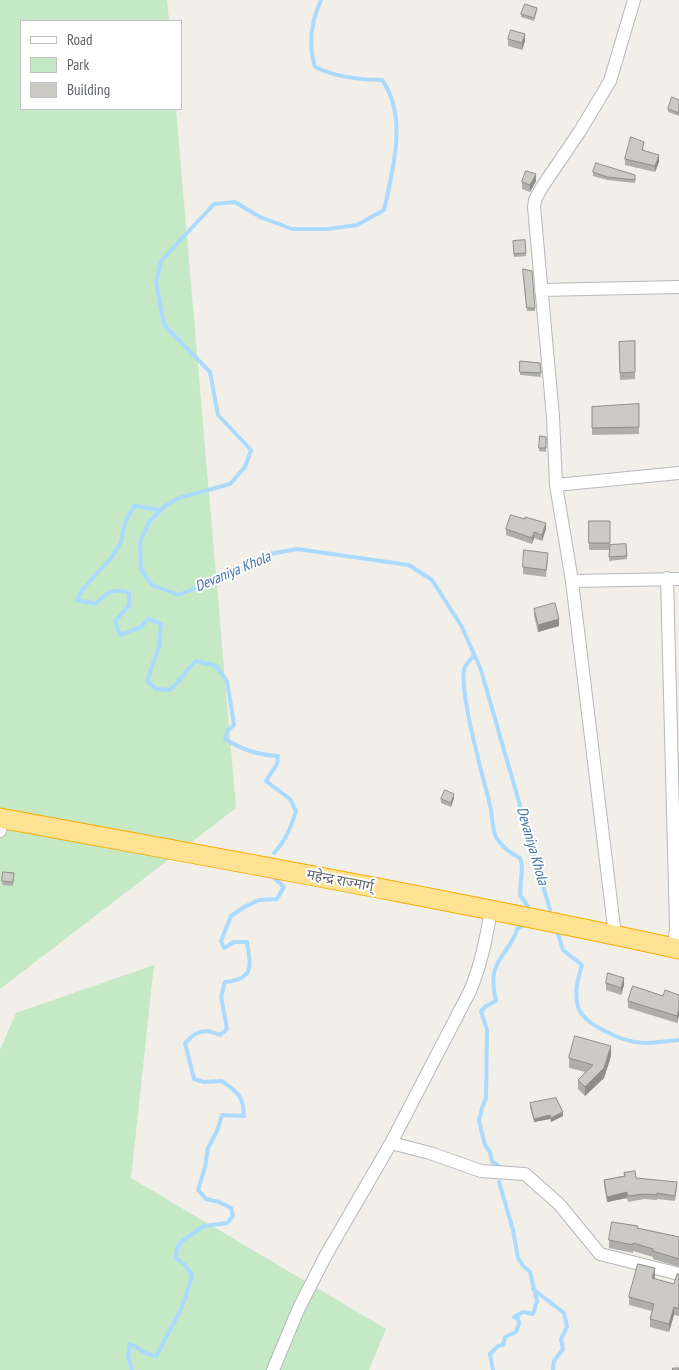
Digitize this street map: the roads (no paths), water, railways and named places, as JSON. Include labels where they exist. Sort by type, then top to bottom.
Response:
[{"type":"highway","name":"महेन्द्र राज्मार्ग्","points":[[1,822],[491,910],[676,949]]},
{"type":"street","points":[[615,935],[572,581],[556,485],[534,207],[535,200],[542,187],[580,131],[610,81],[634,0]]},
{"type":"street","points":[[542,290],[679,287]]},
{"type":"street","points":[[556,485],[679,473]]},
{"type":"street","points":[[572,581],[673,579],[676,949]]},
{"type":"street","points":[[273,1370],[298,1310],[326,1255],[391,1143],[470,991],[485,946],[491,910]]},
{"type":"street","points":[[391,1143],[481,1171],[525,1174],[559,1204],[600,1254],[679,1274]]},
{"type":"waterway","name":"Devaniya Khola","points":[[321,0],[313,25],[311,41],[315,67],[348,77],[382,80],[390,94],[395,110],[396,143],[384,210],[357,225],[328,229],[292,229],[260,217],[235,202],[214,204],[161,261],[156,282],[164,325],[210,372],[218,415],[251,450],[245,467],[230,484],[179,498],[165,506],[149,522],[140,542],[141,570],[152,585],[178,595],[239,571],[264,555],[297,549],[409,565],[432,580],[462,627],[481,670],[550,910]]},
{"type":"waterway","points":[[161,510],[134,506],[125,522],[121,542],[112,557],[82,590],[77,600],[95,604],[110,592],[123,591],[129,593],[129,606],[115,621],[120,635],[141,627],[148,619],[161,624],[159,646],[147,681],[156,689],[170,690],[196,661],[216,666],[227,681],[234,725],[227,731],[225,739],[250,751],[278,756],[277,764],[266,781],[290,799],[296,811],[288,833],[274,853]]},
{"type":"waterway","points":[[474,655],[465,667],[464,678],[472,734],[490,805],[495,835],[505,847],[520,858],[522,866],[520,895],[530,912]]},
{"type":"waterway","points":[[132,1370],[128,1357],[130,1344],[146,1353],[157,1356],[185,1299],[192,1275],[185,1265],[176,1258],[177,1248],[182,1241],[204,1226],[227,1223],[233,1216],[231,1208],[219,1202],[206,1199],[198,1190],[208,1148],[217,1131],[222,1115],[244,1116],[241,1099],[236,1092],[222,1081],[204,1082],[194,1079],[185,1043],[197,1033],[205,1031],[220,1035],[227,1029],[221,997],[225,982],[246,975],[249,958],[247,942],[234,942],[224,948],[221,941],[231,916],[259,900],[277,899],[284,887],[273,877]]},
{"type":"waterway","points":[[498,1165],[492,1162],[490,1152],[485,1145],[479,1121],[486,1098],[487,1030],[481,1011],[496,1001],[493,980],[496,967],[517,929],[526,924]]},
{"type":"waterway","name":"Devaniya Khola","points":[[557,931],[563,950],[582,965],[576,996],[578,1007],[588,1020],[606,1032],[636,1042],[648,1043],[679,1040]]},
{"type":"waterway","points":[[493,1370],[490,1354],[498,1346],[503,1345],[505,1337],[516,1332],[519,1323],[518,1319],[514,1317],[523,1312],[533,1314],[537,1301],[530,1272],[518,1258],[513,1230],[499,1182]]},
{"type":"waterway","points":[[533,1289],[564,1313],[567,1327],[561,1339],[563,1349],[554,1361],[553,1370]]}]
